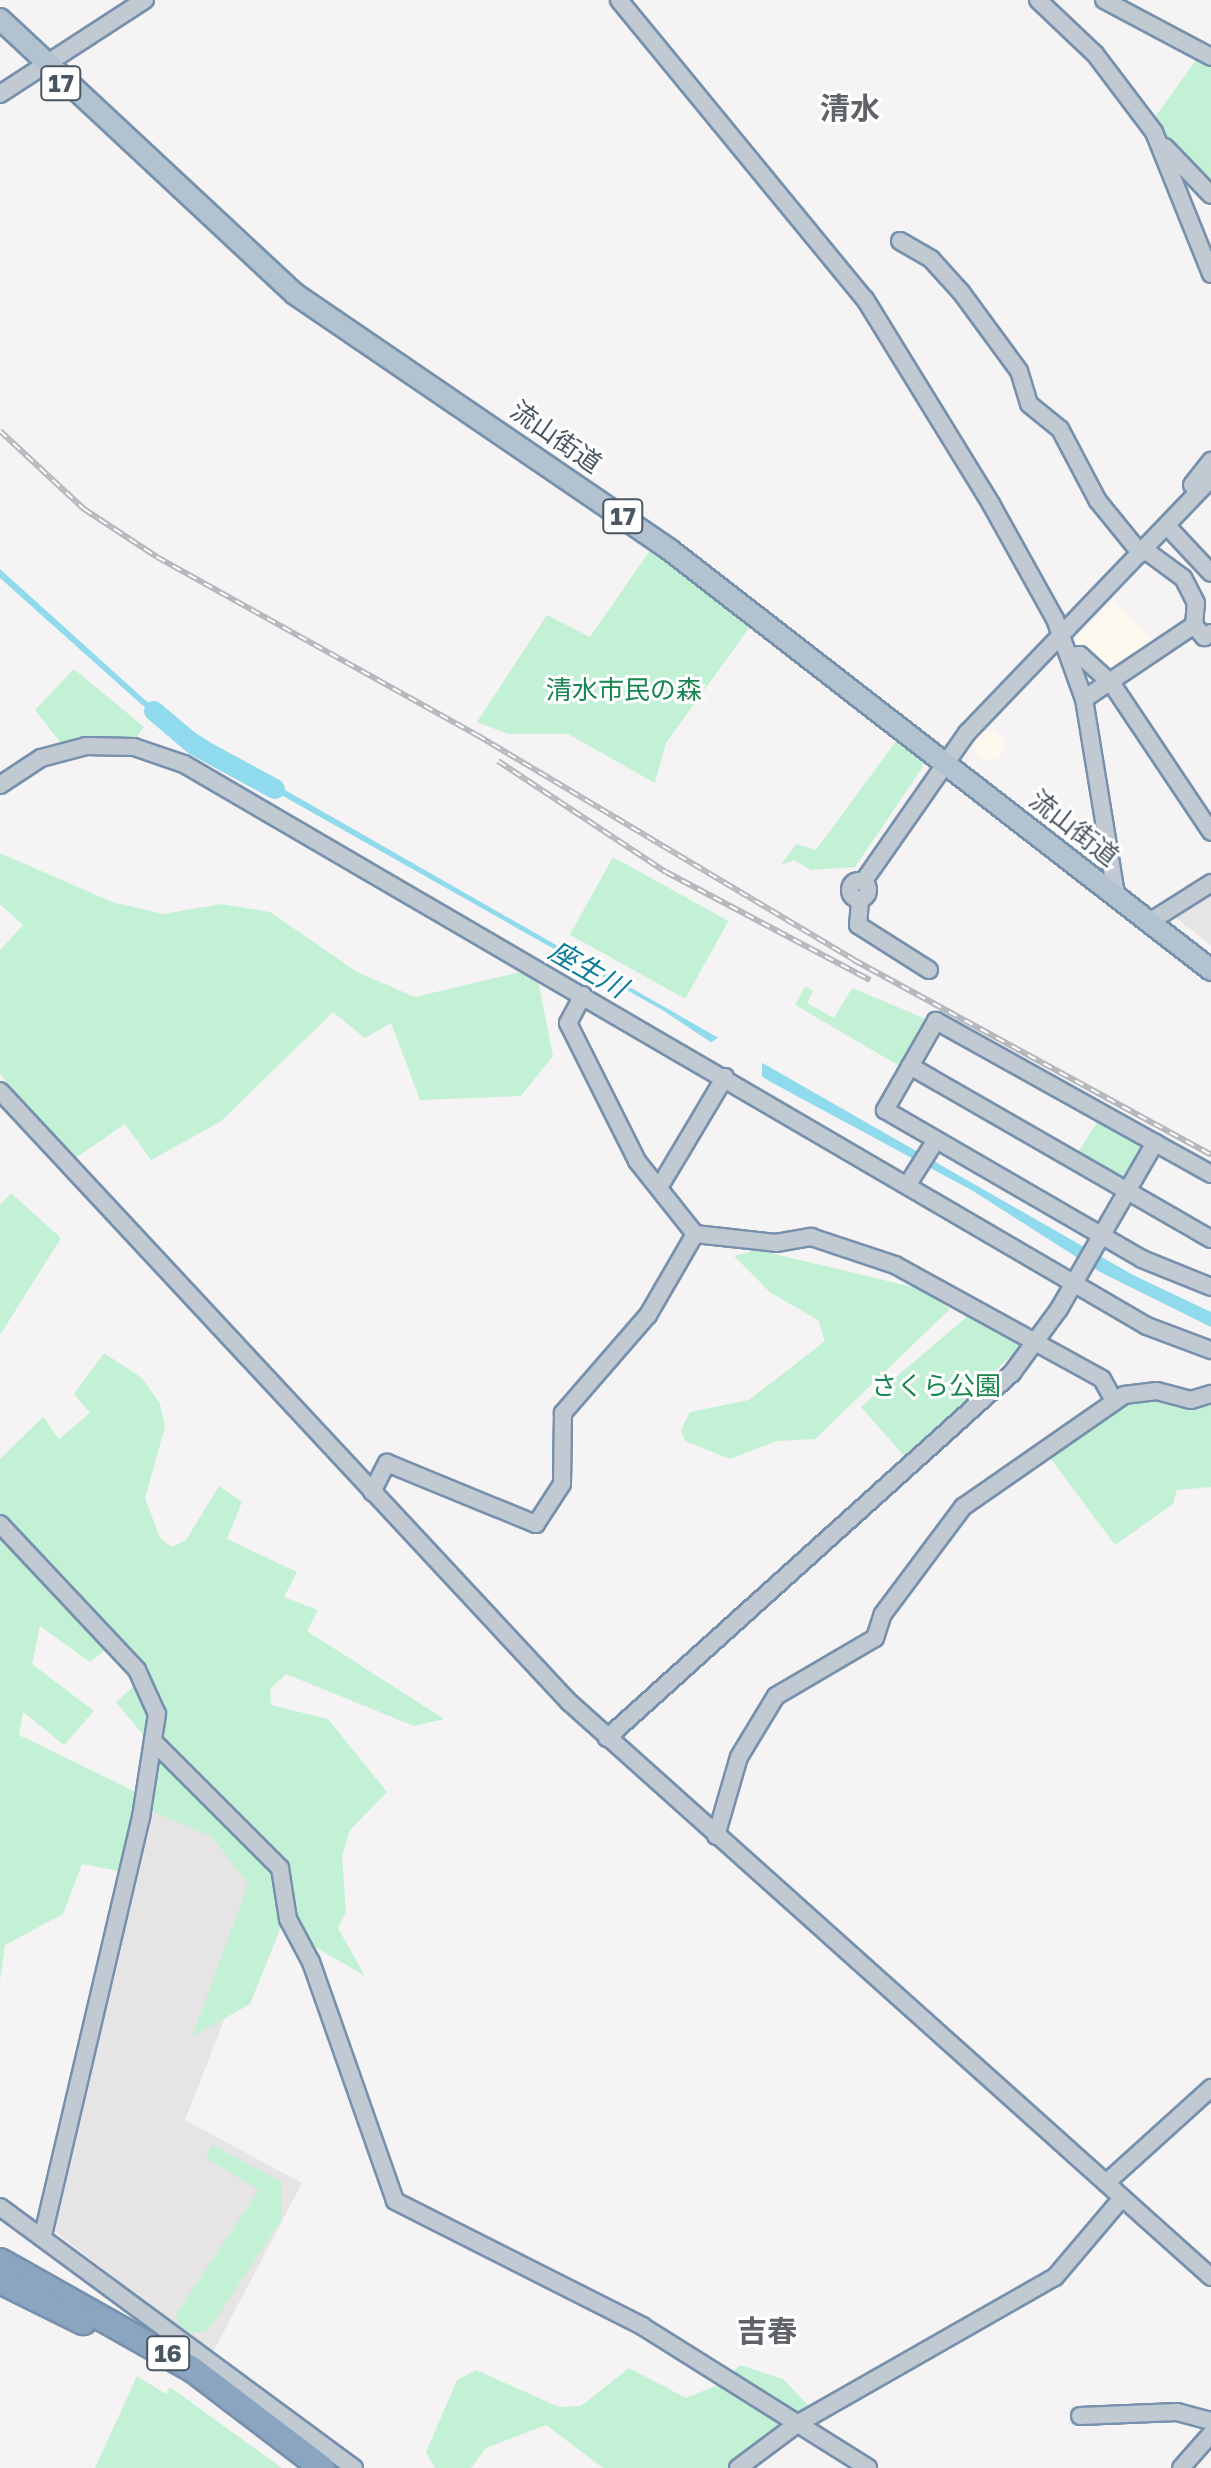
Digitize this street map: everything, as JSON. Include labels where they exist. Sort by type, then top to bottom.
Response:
[{"type":"highway","name":"16","points":[[0,2261],[192,2369],[322,2468]]},
{"type":"highway","name":"16","points":[[0,2281],[144,2355],[300,2468]]},
{"type":"main road","name":"流山街道","points":[[0,19],[42,66],[295,294],[611,507],[1211,970]]},
{"type":"street","points":[[0,94],[145,0]]},
{"type":"street","points":[[619,0],[872,308],[1060,633],[1084,699],[1116,894]]},
{"type":"street","points":[[1038,0],[1095,54],[1160,143],[1211,195]]},
{"type":"street","points":[[1104,0],[1211,57]]},
{"type":"street","points":[[1160,143],[1211,274]]},
{"type":"street","points":[[900,241],[931,259],[961,292],[1019,371],[1029,404],[1060,429],[1098,501],[1143,552],[1183,578],[1196,603],[1194,625],[1204,637],[1211,633]]},
{"type":"street","points":[[1171,522],[1211,461]]},
{"type":"street","points":[[929,970],[858,925],[860,899],[849,890],[863,882],[945,762],[1060,633],[1143,552],[1211,479]]},
{"type":"street","points":[[1171,522],[1211,495]]},
{"type":"street","points":[[1171,522],[1211,573]]},
{"type":"street","points":[[1084,699],[1112,684],[1194,625]]},
{"type":"street","points":[[1069,656],[1080,655],[1112,684],[1211,832]]},
{"type":"street","points":[[0,785],[41,758],[86,746],[158,753],[725,1077],[912,1178],[1078,1277],[1147,1326],[1211,1350]]},
{"type":"street","points":[[1151,921],[1211,883]]},
{"type":"street","points":[[583,995],[568,1023],[637,1161],[660,1186],[695,1234],[838,1244],[895,1265],[1102,1379],[1114,1401]]},
{"type":"street","points":[[1211,1174],[936,1021],[885,1110],[934,1143],[1100,1239],[1211,1287]]},
{"type":"street","points":[[910,1066],[1211,1239]]},
{"type":"street","points":[[660,1186],[725,1077]]},
{"type":"street","points":[[0,1091],[372,1492],[607,1738],[1211,2277]]},
{"type":"street","points":[[912,1178],[934,1143]]},
{"type":"street","points":[[607,1738],[990,1397],[1037,1343],[1155,1143]]},
{"type":"street","points":[[372,1492],[387,1463],[536,1524],[562,1484],[563,1413],[648,1315],[695,1234]]},
{"type":"street","points":[[716,1836],[739,1757],[776,1696],[867,1645],[963,1507],[1114,1401],[1142,1390],[1191,1400],[1211,1394]]},
{"type":"street","points":[[0,1524],[137,1670],[157,1714],[42,2238]]},
{"type":"street","points":[[153,1741],[280,1868],[288,1919],[311,1962],[395,2201],[642,2326],[868,2468]]},
{"type":"street","points":[[1106,2183],[1211,2088]]},
{"type":"street","points":[[738,2468],[797,2424],[1055,2277],[1122,2198]]},
{"type":"street","points":[[0,2207],[354,2468]]},
{"type":"street","points":[[1080,2416],[1177,2412],[1211,2421]]},
{"type":"street","points":[[1181,2468],[1211,2434]]},
{"type":"shaded area","points":[[1112,601],[1159,646],[1115,678],[1077,648],[1077,638]]},
{"type":"shaded area","points":[[989,731],[999,736],[1004,746],[999,756],[989,761],[979,756],[974,746],[979,736]]},
{"type":"shaded area","points":[[1211,886],[1211,945],[1168,912]]},
{"type":"shaded area","points":[[154,1755],[280,1877],[185,2120],[302,2183],[212,2354],[52,2229]]},
{"type":"green space","points":[[1198,57],[1211,64],[1211,191],[1151,123]]},
{"type":"green space","name":"清水市民の森","points":[[653,546],[754,621],[666,743],[655,783],[568,734],[508,734],[477,722],[547,615],[590,637]]},
{"type":"green space","points":[[74,669],[144,727],[136,738],[60,742],[35,710]]},
{"type":"green space","points":[[899,737],[924,757],[922,768],[855,867],[811,870],[794,860],[781,865],[796,844],[816,850]]},
{"type":"green space","points":[[0,853],[112,902],[163,914],[221,904],[270,912],[357,972],[415,997],[529,970],[539,985],[553,1056],[521,1096],[420,1100],[391,1023],[365,1038],[333,1012],[220,1122],[151,1160],[125,1124],[74,1159],[0,1074],[0,950],[23,925],[0,904]]},
{"type":"green space","points":[[613,857],[728,921],[685,999],[570,935]]},
{"type":"green space","points":[[805,986],[813,991],[807,1003],[834,1018],[852,988],[931,1021],[903,1068],[795,1005]]},
{"type":"green space","points":[[1101,1116],[1145,1141],[1127,1183],[1075,1157]]},
{"type":"green space","points":[[11,1193],[61,1238],[0,1335],[0,1205]]},
{"type":"green space","points":[[758,1250],[921,1289],[950,1309],[815,1439],[777,1441],[730,1459],[685,1441],[681,1430],[690,1412],[749,1400],[825,1341],[818,1320],[771,1293],[734,1256]]},
{"type":"green space","name":"さくら公園","points":[[970,1314],[1023,1344],[906,1458],[861,1407]]},
{"type":"green space","points":[[104,1353],[142,1378],[160,1404],[165,1427],[145,1498],[160,1538],[172,1547],[186,1540],[219,1486],[242,1502],[227,1539],[297,1572],[284,1597],[318,1610],[307,1631],[444,1719],[414,1726],[286,1674],[270,1689],[271,1705],[328,1719],[387,1792],[350,1830],[342,1856],[346,1912],[338,1928],[365,1976],[281,1927],[250,2004],[192,2037],[248,1884],[212,1837],[148,1809],[157,1752],[116,1702],[138,1682],[107,1649],[90,1662],[40,1626],[32,1664],[94,1711],[64,1745],[23,1712],[19,1735],[136,1792],[124,1872],[82,1864],[63,1914],[5,1945],[0,1981],[0,1459],[43,1417],[59,1439],[90,1413],[74,1394]]},
{"type":"green space","points":[[1163,1398],[1211,1403],[1211,1487],[1177,1490],[1173,1504],[1115,1545],[1048,1455],[1124,1401]]},
{"type":"green space","points":[[212,2145],[282,2182],[281,2221],[214,2322],[204,2332],[180,2332],[176,2314],[259,2190],[206,2158]]},
{"type":"green space","points":[[740,2365],[783,2379],[808,2405],[727,2468],[603,2468],[546,2425],[486,2448],[471,2468],[435,2468],[426,2452],[457,2380],[476,2370],[559,2407],[581,2406],[629,2368],[686,2398],[718,2385]]},
{"type":"green space","points":[[137,2376],[166,2394],[170,2387],[282,2468],[95,2468]]},
{"type":"water","points":[[0,569],[145,700],[271,782],[1133,1275],[1211,1312],[1211,1327],[1100,1272],[973,1191],[769,1081],[664,1011],[267,787],[141,704],[0,578]]},
{"type":"pier","points":[[722,1035],[762,1056],[762,1077],[707,1045]]},
{"type":"waterway","name":"座生川","points":[[154,711],[194,745],[275,789]]},
{"type":"railway","points":[[0,431],[84,509],[157,557],[477,735],[854,960],[1211,1155]]},
{"type":"railway","points":[[498,761],[666,872],[870,980]]},
{"type":"district","name":"清水","points":[[850,108]]},
{"type":"district","name":"吉春","points":[[767,2331]]}]
